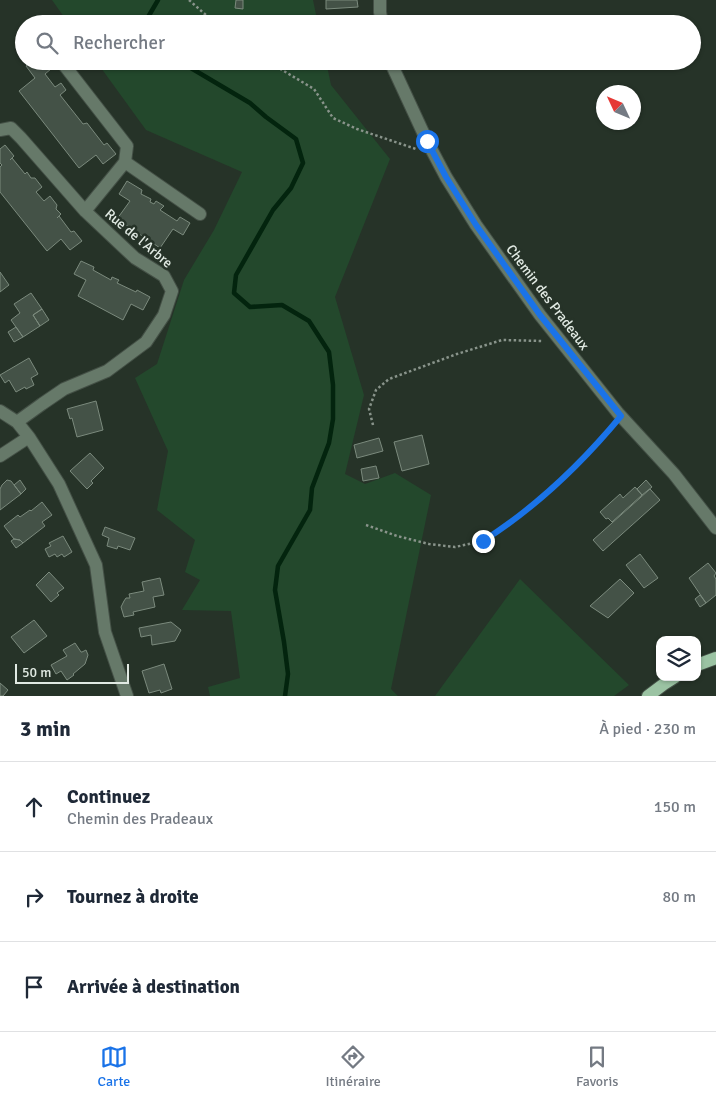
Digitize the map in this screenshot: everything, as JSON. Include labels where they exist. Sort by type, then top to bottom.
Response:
[{"type":"main road","points":[[701,664],[716,658]]},
{"type":"main road","points":[[648,696],[669,681]]},
{"type":"street","points":[[380,0],[380,15]]},
{"type":"street","points":[[68,70],[127,146],[125,162],[85,211]]},
{"type":"street","name":"Chemin des Pradeaux","points":[[394,70],[446,177],[476,225],[561,342],[621,416],[674,474],[716,528]]},
{"type":"street","name":"Rue de l'Arbre","points":[[0,130],[11,128],[85,211],[135,258],[164,276],[172,292],[164,314],[146,342],[106,370],[64,389],[17,422]]},
{"type":"street","points":[[125,162],[200,214]]},
{"type":"street","points":[[0,411],[17,422],[29,437],[59,484],[96,565],[105,632],[127,696]]},
{"type":"street","points":[[0,456],[29,437]]},
{"type":"path","points":[[189,0],[206,15]]},
{"type":"path","points":[[281,70],[314,89],[333,118],[358,129],[435,156]]},
{"type":"path","points":[[373,425],[369,409],[376,390],[389,380],[457,354],[502,340],[561,342]]},
{"type":"path","points":[[366,524],[397,536],[429,544],[455,547],[483,541],[507,526],[552,488],[598,443],[621,416]]},
{"type":"green space","points":[[52,0],[313,0],[316,15],[63,15]]},
{"type":"green space","points":[[103,70],[328,70],[331,85],[390,159],[335,297],[364,395],[345,474],[365,484],[395,473],[431,495],[391,689],[398,696],[210,696],[208,687],[240,678],[231,611],[182,610],[200,580],[185,572],[195,540],[157,510],[168,451],[135,378],[157,364],[184,280],[214,230],[242,172],[146,130]]},
{"type":"green space","points":[[520,579],[629,685],[614,696],[435,696]]},
{"type":"building","points":[[236,0],[243,0],[243,9],[235,8]]},
{"type":"building","points":[[326,0],[357,0],[358,7],[326,9]]},
{"type":"building","points":[[29,70],[50,70],[45,74],[55,87],[61,83],[66,90],[60,95],[83,124],[87,123],[104,145],[107,143],[116,154],[103,164],[96,155],[79,168],[19,91],[35,78]]},
{"type":"building","points":[[5,145],[14,156],[12,158],[25,174],[27,172],[31,178],[35,178],[42,187],[36,192],[44,201],[50,196],[57,205],[56,209],[61,214],[59,216],[71,232],[74,231],[82,241],[70,250],[61,239],[47,251],[0,192],[0,167],[2,165],[0,163],[0,149]]},
{"type":"building","points":[[127,181],[142,190],[141,194],[151,199],[150,202],[154,204],[156,201],[164,206],[160,210],[177,221],[180,217],[190,223],[183,235],[173,229],[160,248],[117,219],[130,201],[119,194]]},
{"type":"building","points":[[81,261],[94,267],[93,270],[111,280],[112,277],[119,280],[117,283],[150,297],[143,310],[131,304],[123,320],[78,296],[86,280],[74,274]]},
{"type":"building","points":[[0,272],[9,285],[0,292]]},
{"type":"building","points":[[31,293],[42,309],[33,315],[40,326],[23,337],[11,320],[20,313],[14,304]]},
{"type":"building","points":[[42,309],[49,320],[40,326],[33,315]]},
{"type":"building","points":[[16,327],[23,337],[14,342],[8,332]]},
{"type":"building","points":[[29,358],[38,374],[31,378],[34,385],[16,392],[9,380],[5,383],[0,375]]},
{"type":"building","points":[[96,401],[103,430],[77,437],[72,418],[70,419],[67,409]]},
{"type":"building","points":[[422,435],[429,464],[402,471],[394,442]]},
{"type":"building","points":[[379,438],[383,451],[357,458],[354,445]]},
{"type":"building","points":[[90,453],[104,468],[91,481],[93,483],[87,489],[70,471]]},
{"type":"building","points":[[376,466],[379,478],[363,481],[361,469]]},
{"type":"building","points":[[7,480],[11,481],[21,494],[0,510],[0,489]]},
{"type":"building","points":[[20,480],[26,489],[21,494],[14,485]]},
{"type":"building","points":[[646,480],[652,487],[642,495],[637,489]]},
{"type":"building","points":[[635,487],[642,495],[612,522],[608,518],[606,519],[600,512],[620,494],[623,498]]},
{"type":"building","points":[[650,489],[660,500],[603,551],[593,540]]},
{"type":"building","points":[[42,502],[52,515],[42,522],[45,526],[23,543],[20,540],[14,539],[4,526],[18,515],[20,517]]},
{"type":"building","points":[[105,527],[135,538],[130,550],[118,546],[117,549],[107,546],[109,538],[102,535]]},
{"type":"building","points":[[63,536],[72,552],[64,557],[62,554],[57,557],[55,554],[49,557],[45,549],[51,546],[49,543]]},
{"type":"building","points":[[14,539],[20,540],[23,543],[16,548],[11,541]]},
{"type":"building","points":[[640,554],[658,578],[644,588],[626,565]]},
{"type":"building","points":[[708,563],[716,573],[714,576],[716,579],[716,595],[706,603],[689,578]]},
{"type":"building","points":[[49,572],[64,588],[57,593],[59,595],[51,602],[36,585]]},
{"type":"building","points":[[160,578],[164,595],[153,597],[155,607],[133,612],[134,615],[124,617],[121,607],[126,598],[130,598],[129,594],[144,591],[142,582]]},
{"type":"building","points":[[620,579],[634,593],[608,618],[590,606]]},
{"type":"building","points":[[700,595],[706,603],[700,607],[695,599]]},
{"type":"building","points":[[34,620],[47,636],[24,653],[11,637]]},
{"type":"building","points":[[171,622],[181,630],[175,641],[152,645],[151,635],[141,637],[139,628]]},
{"type":"building","points":[[75,643],[81,652],[86,650],[88,655],[85,664],[67,680],[61,671],[56,674],[51,665],[67,656],[63,650]]},
{"type":"building","points":[[164,664],[172,689],[161,693],[160,690],[149,693],[142,671]]},
{"type":"building","points":[[0,683],[8,690],[3,696],[0,696]]},
{"type":"waterway","points":[[149,15],[158,0]]},
{"type":"waterway","points":[[194,70],[250,103],[296,139],[303,163],[291,188],[273,210],[236,275],[234,293],[250,307],[282,305],[309,321],[329,352],[333,385],[333,419],[329,443],[312,488],[310,510],[278,566],[275,590],[288,674],[285,696]]},
{"type":"route","points":[[427,141],[446,177],[476,225],[540,315],[621,416],[598,443],[552,488],[507,526],[483,541]]}]
